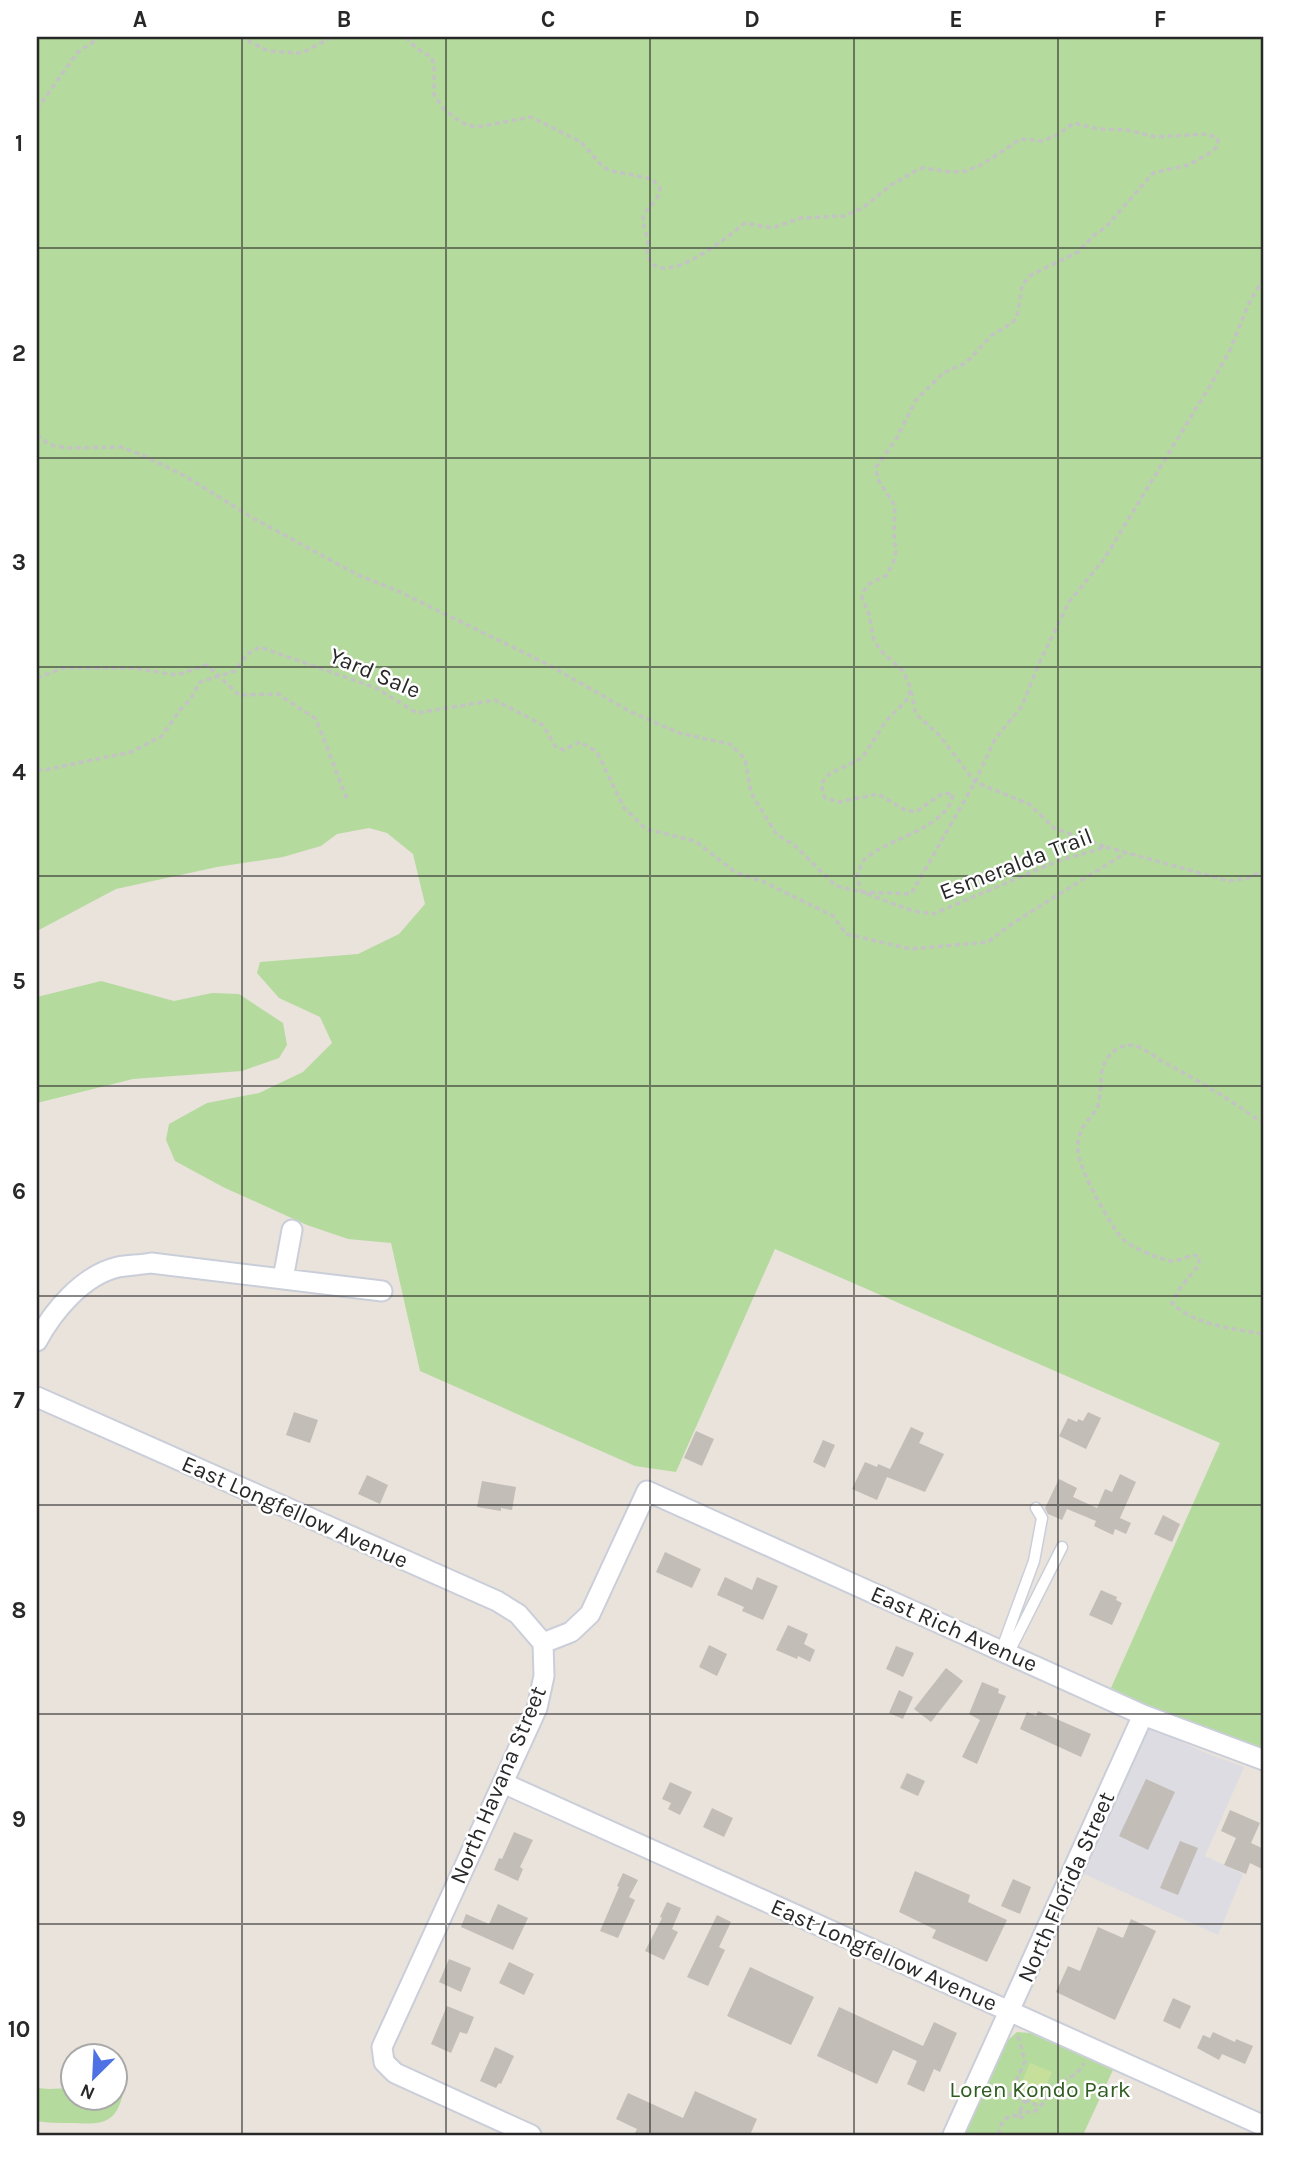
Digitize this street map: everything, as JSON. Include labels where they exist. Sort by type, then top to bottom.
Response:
[{"type":"street","points":[[284,1279],[292,1230]]},
{"type":"street","points":[[37,1341],[65,1301],[87,1282],[116,1268],[151,1263],[382,1291]]},
{"type":"street","name":"East Longfellow Avenue","points":[[37,1396],[497,1601],[518,1614],[543,1643]]},
{"type":"street","name":"East Rich Avenue","points":[[543,1643],[571,1632],[590,1614],[647,1491],[1143,1715],[1264,1760]]},
{"type":"street","name":"North Havana Street","points":[[531,2135],[395,2073],[384,2062],[382,2047],[537,1708],[544,1676],[543,1643]]},
{"type":"street","name":"North Florida Street","points":[[954,2135],[1143,1715]]},
{"type":"street","name":"East Longfellow Avenue","points":[[503,1783],[1264,2126]]},
{"type":"lane","points":[[1004,1652],[1034,1561],[1042,1518],[1037,1508]]},
{"type":"lane","points":[[1004,1652],[1062,1548]]},
{"type":"path","points":[[37,109],[76,53],[100,37]]},
{"type":"path","points":[[240,37],[268,51],[302,53],[332,37]]},
{"type":"path","points":[[406,37],[416,48],[431,57],[434,64],[434,95],[444,110],[467,125],[477,127],[531,117],[581,142],[603,167],[652,179],[658,184],[660,188],[656,202],[648,208],[643,221],[650,260],[667,269],[676,268],[716,245],[745,223],[772,228],[801,218],[845,216],[864,207],[891,184],[917,170],[923,168],[966,171],[981,165],[1021,139],[1042,141],[1057,135],[1074,123],[1156,137],[1208,134],[1218,139],[1217,147],[1198,160],[1153,173],[1106,226],[1078,252],[1031,275],[1025,281],[1017,317],[992,335],[966,363],[943,373],[916,400],[895,441],[878,462],[875,472],[895,506],[896,551],[887,575],[869,584],[862,598],[874,640],[880,650],[903,671],[911,689],[916,714],[939,735],[975,782],[1029,804],[1054,828],[1106,847]]},
{"type":"path","points":[[911,689],[906,701],[886,721],[862,758],[830,774],[821,784],[825,798],[839,802],[878,794],[905,810],[916,812],[943,793],[953,794],[952,803],[940,817],[864,859],[857,877],[862,892],[911,894],[975,782],[995,739],[1022,706],[1040,661],[1069,602],[1104,559],[1211,384],[1230,350],[1249,303],[1264,278]]},
{"type":"path","name":"Esmeralda Trail","points":[[37,435],[50,445],[69,448],[121,447],[142,455],[185,476],[251,517],[358,575],[396,590],[549,665],[629,711],[679,733],[730,744],[745,759],[751,793],[777,835],[793,844],[836,886],[862,892],[913,911],[933,914],[1058,861],[1106,847],[1228,881],[1248,878],[1264,870]]},
{"type":"path","name":"Yard Sale","points":[[37,770],[131,752],[162,736],[190,700],[200,682],[236,671],[247,654],[260,647],[376,688],[417,713],[495,700],[542,725],[555,746],[564,750],[580,742],[597,752],[624,808],[646,829],[695,841],[736,872],[764,882],[833,916],[846,934],[911,949],[988,942],[1013,923],[1127,852]]},
{"type":"path","points":[[37,678],[63,668],[133,668],[177,675],[207,665],[239,695],[278,694],[316,719],[348,802]]},
{"type":"path","points":[[1264,1124],[1190,1075],[1134,1045],[1120,1046],[1105,1059],[1099,1082],[1099,1103],[1080,1130],[1078,1153],[1084,1173],[1108,1222],[1125,1241],[1162,1259],[1174,1261],[1193,1255],[1199,1256],[1199,1265],[1180,1288],[1172,1303],[1180,1311],[1197,1319],[1264,1334]]},
{"type":"path","points":[[1017,2036],[1025,2061],[1010,2095],[1040,2107]]},
{"type":"path","points":[[1021,2110],[1031,2113],[1040,2107],[1052,2090],[1080,2070],[1084,2061]]},
{"type":"path","points":[[1045,2087],[1052,2090]]},
{"type":"path","points":[[1018,2116],[1025,2102]]},
{"type":"path","points":[[999,2135],[1003,2120],[1010,2116],[1025,2119]]},
{"type":"shaded area","points":[[1149,1727],[1244,1767],[1205,1856],[1243,1874],[1218,1935],[1084,1874]]},
{"type":"green space","points":[[37,37],[1264,37],[1264,1752],[1173,1717],[1111,1688],[1220,1443],[775,1249],[676,1472],[635,1466],[420,1371],[391,1243],[348,1239],[307,1225],[223,1187],[175,1161],[166,1140],[169,1124],[207,1103],[259,1093],[303,1072],[332,1043],[320,1017],[279,998],[257,973],[260,962],[358,954],[399,934],[425,904],[413,854],[387,833],[369,828],[337,834],[321,846],[283,857],[217,867],[116,889],[37,931]]},
{"type":"green space","points":[[101,981],[174,1001],[212,993],[239,994],[283,1023],[287,1045],[279,1058],[242,1071],[133,1079],[37,1103],[37,997]]},
{"type":"green space","name":"Loren Kondo Park","points":[[1017,2032],[1030,2033],[1113,2070],[1083,2135],[965,2135],[1007,2041]]},
{"type":"green space","points":[[1030,2063],[1052,2072],[1038,2103],[1017,2093]]},
{"type":"green space","points":[[37,2088],[60,2089],[60,2112],[115,2112],[109,2119],[94,2123],[37,2121]]},
{"type":"building","points":[[294,1412],[318,1420],[310,1443],[286,1435]]},
{"type":"building","points":[[1088,1412],[1101,1418],[1086,1449],[1059,1436],[1068,1418],[1077,1422],[1078,1419],[1083,1421]]},
{"type":"building","points":[[911,1427],[924,1433],[919,1443],[944,1454],[925,1492],[887,1477],[877,1500],[852,1489],[865,1462],[890,1469]]},
{"type":"building","points":[[696,1431],[714,1439],[702,1466],[684,1458]]},
{"type":"building","points":[[823,1440],[835,1445],[825,1468],[813,1462]]},
{"type":"building","points":[[1120,1474],[1136,1482],[1120,1518],[1131,1523],[1126,1534],[1115,1529],[1113,1535],[1094,1526],[1096,1521],[1067,1509],[1062,1520],[1048,1514],[1045,1508],[1059,1479],[1077,1488],[1073,1497],[1097,1508],[1105,1489],[1112,1492]]},
{"type":"building","points":[[367,1475],[388,1485],[380,1504],[358,1494]]},
{"type":"building","points":[[482,1481],[516,1487],[512,1510],[477,1507]]},
{"type":"building","points":[[1163,1515],[1180,1524],[1172,1542],[1154,1534]]},
{"type":"building","points":[[665,1552],[701,1569],[692,1588],[656,1572]]},
{"type":"building","points":[[725,1577],[752,1590],[757,1577],[778,1586],[763,1620],[742,1611],[744,1607],[717,1595]]},
{"type":"building","points":[[1101,1590],[1117,1597],[1116,1600],[1122,1603],[1112,1625],[1089,1615]]},
{"type":"building","points":[[788,1625],[808,1634],[804,1644],[815,1650],[810,1662],[776,1650]]},
{"type":"building","points":[[709,1645],[727,1654],[717,1676],[699,1667]]},
{"type":"building","points":[[896,1646],[914,1653],[903,1677],[886,1669]]},
{"type":"building","points":[[946,1668],[963,1681],[931,1722],[914,1709]]},
{"type":"building","points":[[982,1682],[999,1689],[998,1693],[1006,1696],[977,1764],[962,1757],[980,1720],[969,1714]]},
{"type":"building","points":[[899,1690],[913,1697],[903,1719],[889,1713]]},
{"type":"building","points":[[1038,1711],[1091,1734],[1081,1757],[1020,1729],[1027,1712],[1036,1716]]},
{"type":"building","points":[[907,1773],[925,1781],[918,1796],[900,1788]]},
{"type":"building","points":[[1146,1779],[1175,1792],[1148,1850],[1119,1836]]},
{"type":"building","points":[[670,1782],[692,1792],[680,1815],[668,1809],[671,1803],[662,1799]]},
{"type":"building","points":[[712,1808],[733,1818],[724,1837],[703,1827]]},
{"type":"building","points":[[1230,1810],[1260,1823],[1251,1843],[1264,1849],[1264,1870],[1250,1863],[1246,1874],[1224,1865],[1236,1838],[1221,1831]]},
{"type":"building","points":[[514,1832],[533,1840],[520,1867],[523,1869],[518,1881],[494,1870]]},
{"type":"building","points":[[1180,1841],[1198,1848],[1178,1895],[1160,1888]]},
{"type":"building","points":[[915,1871],[970,1895],[968,1902],[1007,1920],[987,1962],[932,1938],[936,1930],[899,1912]]},
{"type":"building","points":[[623,1873],[638,1880],[629,1897],[635,1900],[618,1938],[600,1931]]},
{"type":"building","points":[[1013,1879],[1031,1887],[1020,1914],[1001,1906]]},
{"type":"building","points":[[667,1902],[681,1908],[672,1929],[678,1932],[664,1960],[645,1951]]},
{"type":"building","points":[[498,1904],[528,1918],[513,1950],[461,1927],[466,1914],[489,1924]]},
{"type":"building","points":[[717,1915],[731,1922],[719,1947],[725,1950],[708,1986],[687,1977]]},
{"type":"building","points":[[1131,1919],[1156,1931],[1115,2020],[1056,1992],[1068,1966],[1080,1971],[1098,1927],[1123,1938]]},
{"type":"building","points":[[449,1959],[471,1968],[461,1992],[439,1982]]},
{"type":"building","points":[[509,1962],[534,1974],[524,1995],[499,1983]]},
{"type":"building","points":[[750,1967],[814,1997],[791,2045],[727,2016]]},
{"type":"building","points":[[1173,1998],[1191,2006],[1180,2029],[1163,2021]]},
{"type":"building","points":[[447,2006],[474,2017],[467,2034],[460,2032],[451,2053],[431,2044]]},
{"type":"building","points":[[839,2007],[923,2046],[934,2022],[957,2033],[940,2072],[934,2069],[924,2092],[907,2084],[917,2061],[893,2050],[877,2084],[817,2056]]},
{"type":"building","points":[[1213,2032],[1235,2042],[1236,2039],[1253,2046],[1245,2064],[1222,2054],[1219,2060],[1197,2048],[1203,2035],[1210,2038]]},
{"type":"building","points":[[495,2047],[514,2056],[501,2084],[496,2088],[480,2081]]},
{"type":"building","points":[[695,2091],[757,2119],[750,2135],[634,2135],[637,2129],[616,2119],[628,2093],[683,2118]]}]
